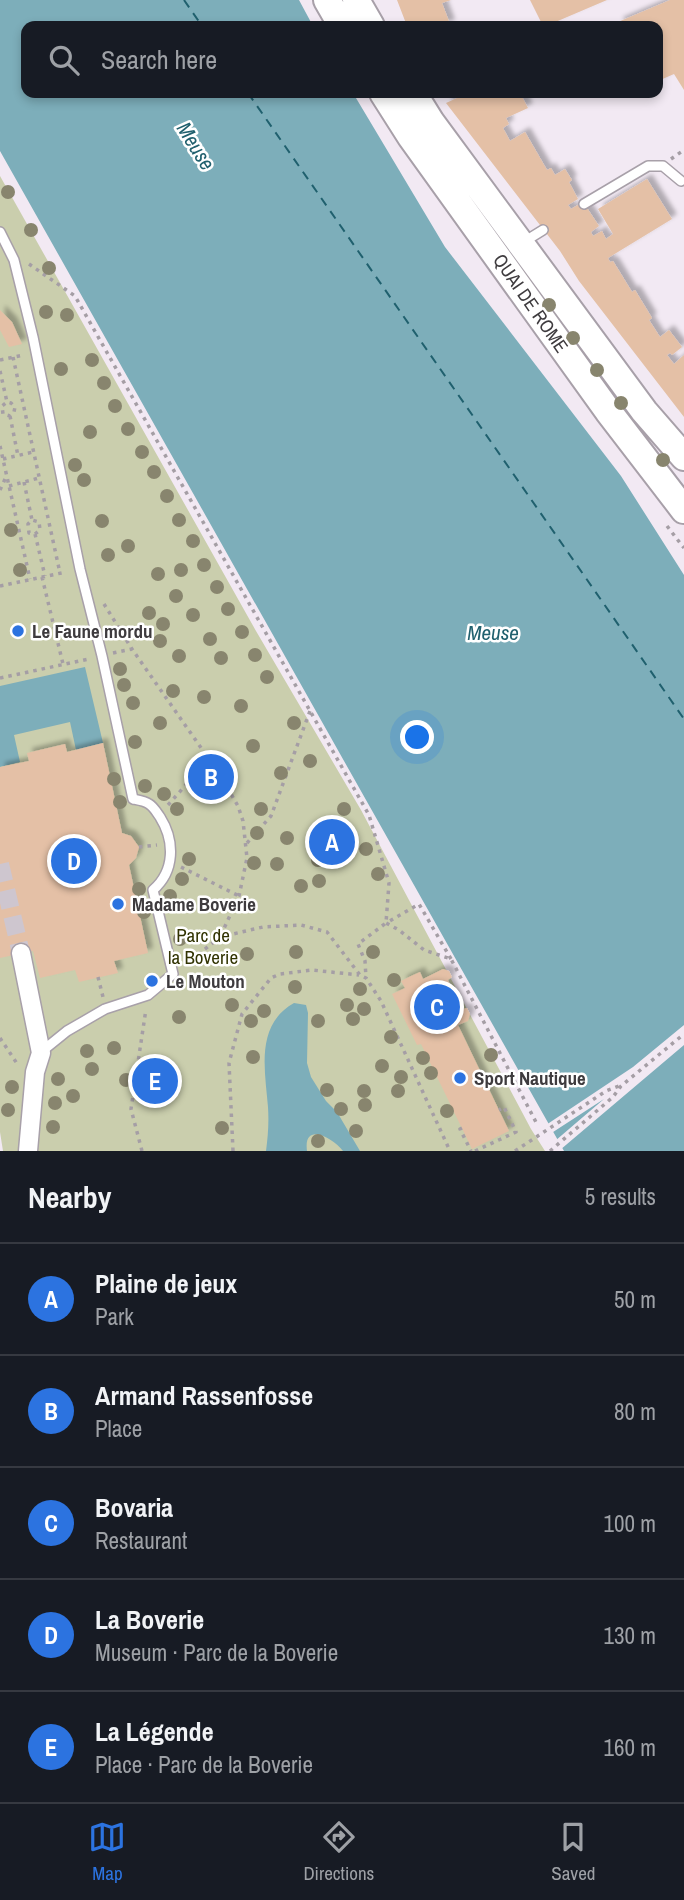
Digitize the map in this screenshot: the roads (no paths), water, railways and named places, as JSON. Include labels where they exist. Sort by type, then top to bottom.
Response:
[{"type":"main road","points":[[327,0],[339,21]]},
{"type":"main road","points":[[356,0],[368,21]]},
{"type":"main road","name":"QUAI DE ROME","points":[[386,98],[411,137],[608,411],[684,510]]},
{"type":"main road","name":"QUAI DE ROME","points":[[415,98],[684,466]]},
{"type":"main road","name":"QUAI DE ROME","points":[[660,430],[684,457]]},
{"type":"street","points":[[21,953],[41,1053],[35,1072],[28,1151]]},
{"type":"lane","points":[[584,204],[648,166],[663,166],[681,181]]},
{"type":"lane","points":[[520,244],[543,230]]},
{"type":"lane","points":[[0,232],[14,260],[33,337],[80,569],[133,799],[150,804],[159,815],[171,843],[170,862],[161,883],[153,890],[173,974],[148,995],[105,1009],[67,1031],[41,1053]]},
{"type":"water","name":"Meuse","points":[[0,0],[299,0],[310,21],[21,21],[21,98],[356,98],[445,247],[621,476],[684,575],[684,1151],[564,1151],[0,151]]},
{"type":"water","points":[[85,667],[103,743],[76,750],[70,722],[14,735],[20,762],[0,767],[0,686]]},
{"type":"water","points":[[294,1003],[306,1005],[308,1013],[307,1063],[311,1077],[326,1101],[337,1112],[360,1151],[343,1151],[333,1141],[314,1134],[307,1142],[307,1151],[266,1151],[268,1118],[265,1049],[273,1023]]},
{"type":"tunnel","points":[[0,864],[21,953]]},
{"type":"place","name":"Le Faune mordu","points":[[18,631]]},
{"type":"place","name":"Armand Rassenfosse","points":[[211,777]]},
{"type":"place","name":"Plaine de jeux","points":[[332,842]]},
{"type":"place","name":"La Boverie","points":[[74,861]]},
{"type":"place","name":"Madame Boverie","points":[[118,904]]},
{"type":"place","name":"Le Mouton","points":[[152,981]]},
{"type":"place","name":"Bovaria","points":[[437,1007]]},
{"type":"place","name":"Sport Nautique","points":[[460,1078]]},
{"type":"place","name":"La Légende","points":[[155,1081]]},
{"type":"park label","name":"Parc de la Boverie","points":[[203,946]]}]
